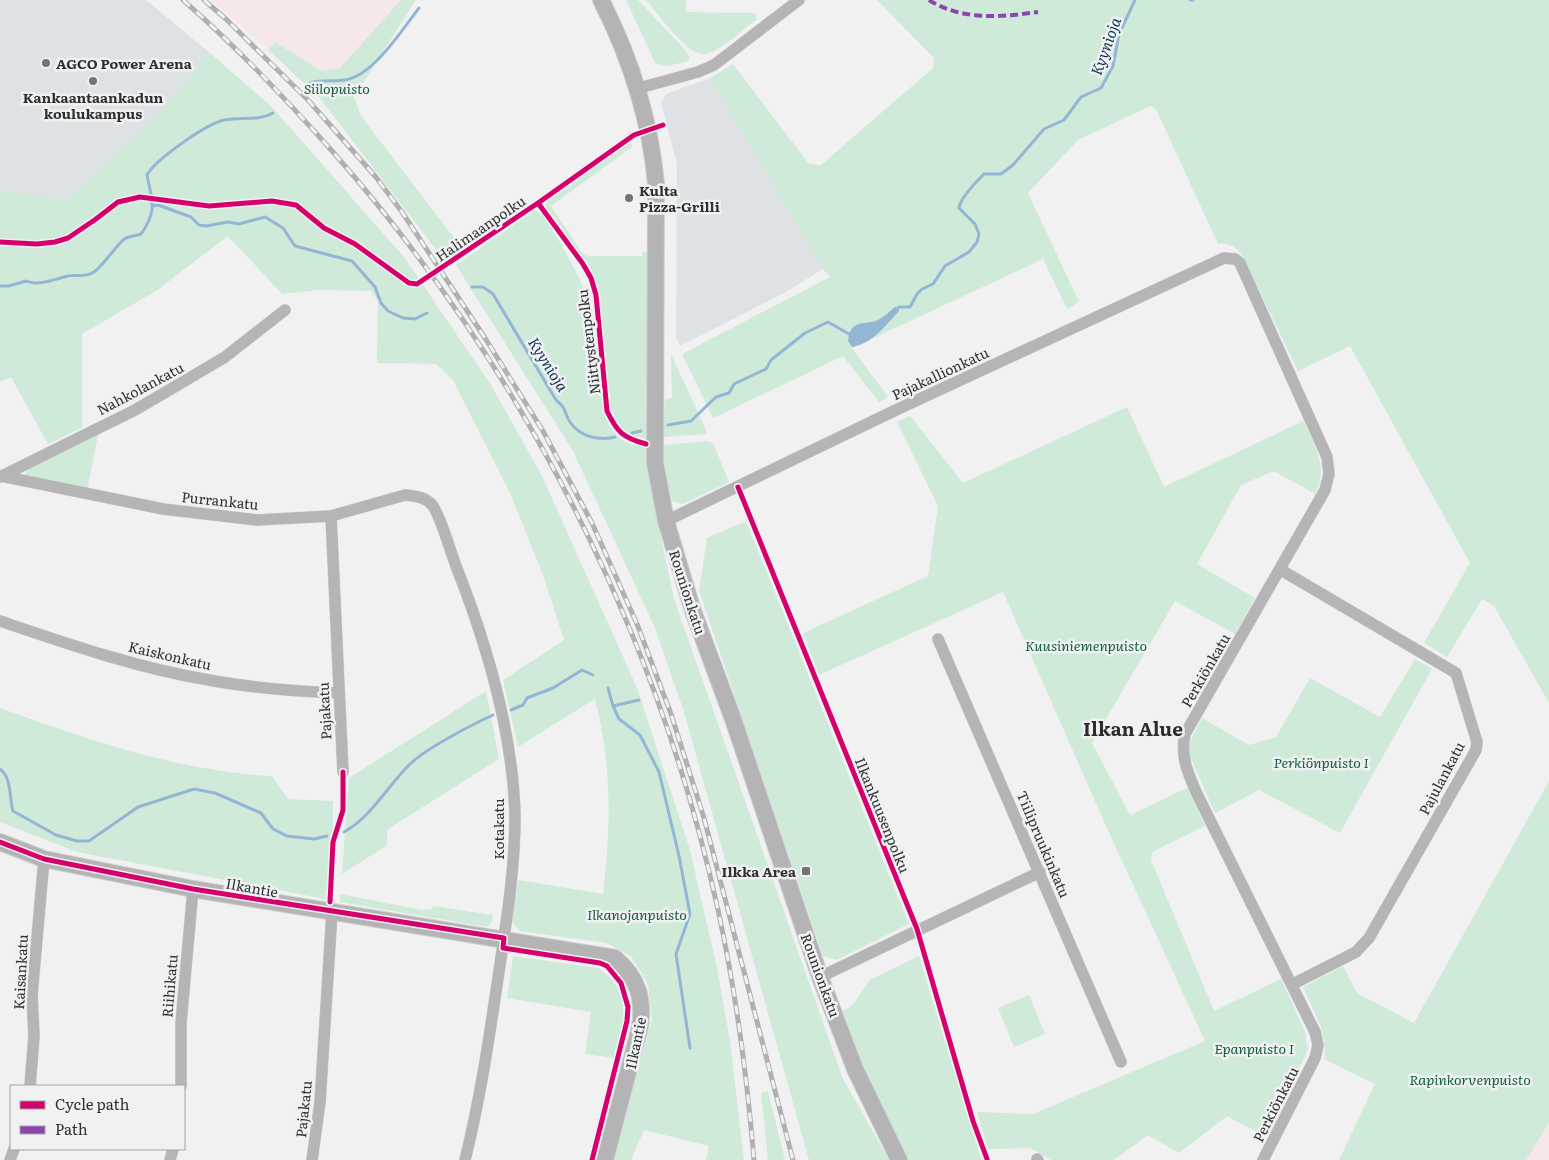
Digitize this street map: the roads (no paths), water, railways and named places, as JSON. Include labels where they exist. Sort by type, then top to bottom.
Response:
[{"type":"main road","name":"Rounionkatu","points":[[600,0],[614,26],[639,88],[653,155],[656,184],[655,463],[666,521],[693,611],[733,719],[820,977],[855,1068],[899,1160]]},
{"type":"main road","name":"Ilkantie","points":[[0,842],[44,859],[194,889],[504,938],[615,958],[636,981],[640,993],[640,1027],[605,1160]]},
{"type":"street","points":[[639,88],[698,72],[714,65],[800,0]]},
{"type":"street","name":"Pajakallionkatu","points":[[666,521],[907,405],[1229,258]]},
{"type":"street","name":"Perkiönkatu","points":[[1229,258],[1235,259],[1244,272],[1327,457],[1329,474],[1325,490],[1281,570],[1185,734],[1182,748],[1184,762],[1197,794],[1293,984],[1318,1045],[1315,1058],[1263,1160]]},
{"type":"street","name":"Nahkolankatu","points":[[0,477],[135,410],[176,386],[225,357],[285,310]]},
{"type":"street","name":"Purrankatu","points":[[0,477],[163,509],[257,520],[331,516],[406,495],[416,496],[433,506]]},
{"type":"street","name":"Kotakatu","points":[[433,506],[461,579],[486,655],[506,737],[515,815],[513,859],[504,938],[482,1085],[465,1160]]},
{"type":"street","name":"Pajakatu","points":[[331,516],[343,772]]},
{"type":"street","name":"Pajulankatu","points":[[1281,570],[1456,673],[1477,742],[1476,750],[1369,938],[1356,952],[1293,984]]},
{"type":"street","name":"Kaiskonkatu","points":[[0,621],[131,663],[207,680],[273,689],[338,693]]},
{"type":"street","name":"Tiilipruukinkatu","points":[[938,639],[1121,1062]]},
{"type":"street","name":"Kaisankatu","points":[[30,1085],[34,1036],[32,995],[44,859]]},
{"type":"street","points":[[820,977],[1040,872]]},
{"type":"street","name":"Riihikatu","points":[[181,1085],[181,1023],[194,889]]},
{"type":"street","name":"Pajakatu","points":[[312,1160],[320,1102],[332,912]]},
{"type":"water","points":[[895,307],[899,307],[899,311],[878,333],[866,342],[852,347],[848,341],[855,326],[878,320]]},
{"type":"waterway","name":"Kyynioja","points":[[899,307],[910,307],[917,294],[922,289],[933,284],[945,266],[969,252],[977,242],[979,234],[975,224],[959,208],[977,181],[984,174],[1001,174],[1013,165],[1044,129],[1064,120],[1081,97],[1101,88],[1113,66],[1119,34],[1135,0]]},
{"type":"waterway","points":[[310,83],[345,80],[356,77],[386,51],[419,8]]},
{"type":"waterway","points":[[0,286],[9,286],[26,281],[35,283],[45,282],[94,272],[123,240],[141,234],[152,212],[152,199],[147,175],[170,152],[194,135],[216,123],[230,119],[267,116],[273,113]]},
{"type":"waterway","name":"Kyynioja","points":[[153,206],[158,205],[191,217],[199,225],[206,226],[228,222],[239,224],[265,217],[283,228],[295,246],[352,261],[375,287],[381,303],[388,311],[403,318],[415,319],[427,313]]},
{"type":"waterway","name":"Kyynioja","points":[[472,287],[483,287],[493,294],[574,427],[590,437],[615,437]]},
{"type":"waterway","name":"Kyynioja","points":[[668,425],[691,421],[716,397],[729,393],[734,384],[766,369],[771,360],[805,333],[828,322],[849,334]]},
{"type":"waterway","name":"Kyynioja","points":[[632,433],[641,431]]},
{"type":"waterway","points":[[511,710],[523,705],[527,698],[553,688],[582,670],[593,675]]},
{"type":"waterway","points":[[608,688],[613,706],[639,700]]},
{"type":"waterway","points":[[613,706],[619,719],[640,735],[659,772],[679,856],[690,914],[676,954],[690,1048]]},
{"type":"waterway","points":[[344,832],[362,819],[401,773],[416,759],[449,738],[493,715]]},
{"type":"waterway","points":[[0,769],[7,777],[13,811],[56,835],[77,841],[89,841],[138,807],[194,789],[215,793],[261,813],[273,829],[287,836],[314,839],[327,836]]},
{"type":"railway","points":[[183,0],[242,55],[297,112],[333,152],[401,235],[464,321],[521,412],[573,506],[619,604],[659,704],[692,806],[718,910],[730,972],[748,1097],[754,1160]]},
{"type":"railway","points":[[204,0],[227,20],[308,100],[375,176],[402,212],[485,338],[543,431],[592,523],[637,624],[671,714],[704,818],[793,1160]]},
{"type":"place","name":"AGCO Power Arena","points":[[46,63]]},
{"type":"place","name":"Kankaantaankadun koulukampus","points":[[93,81]]},
{"type":"place","name":"Kulta Pizza-Grilli","points":[[629,198]]},
{"type":"place","name":"Ilkka Area","points":[[806,871]]},
{"type":"district","name":"Ilkan Alue","points":[[1133,728]]},
{"type":"park label","name":"Siilopuisto","points":[[337,88]]},
{"type":"park label","name":"Kuusiniemenpuisto","points":[[1086,645]]},
{"type":"park label","name":"Perkiönpuisto I","points":[[1321,762]]},
{"type":"park label","name":"Ilkanojanpuisto","points":[[637,914]]},
{"type":"park label","name":"Epanpuisto I","points":[[1254,1048]]},
{"type":"park label","name":"Rapinkorvenpuisto","points":[[1470,1079]]}]
